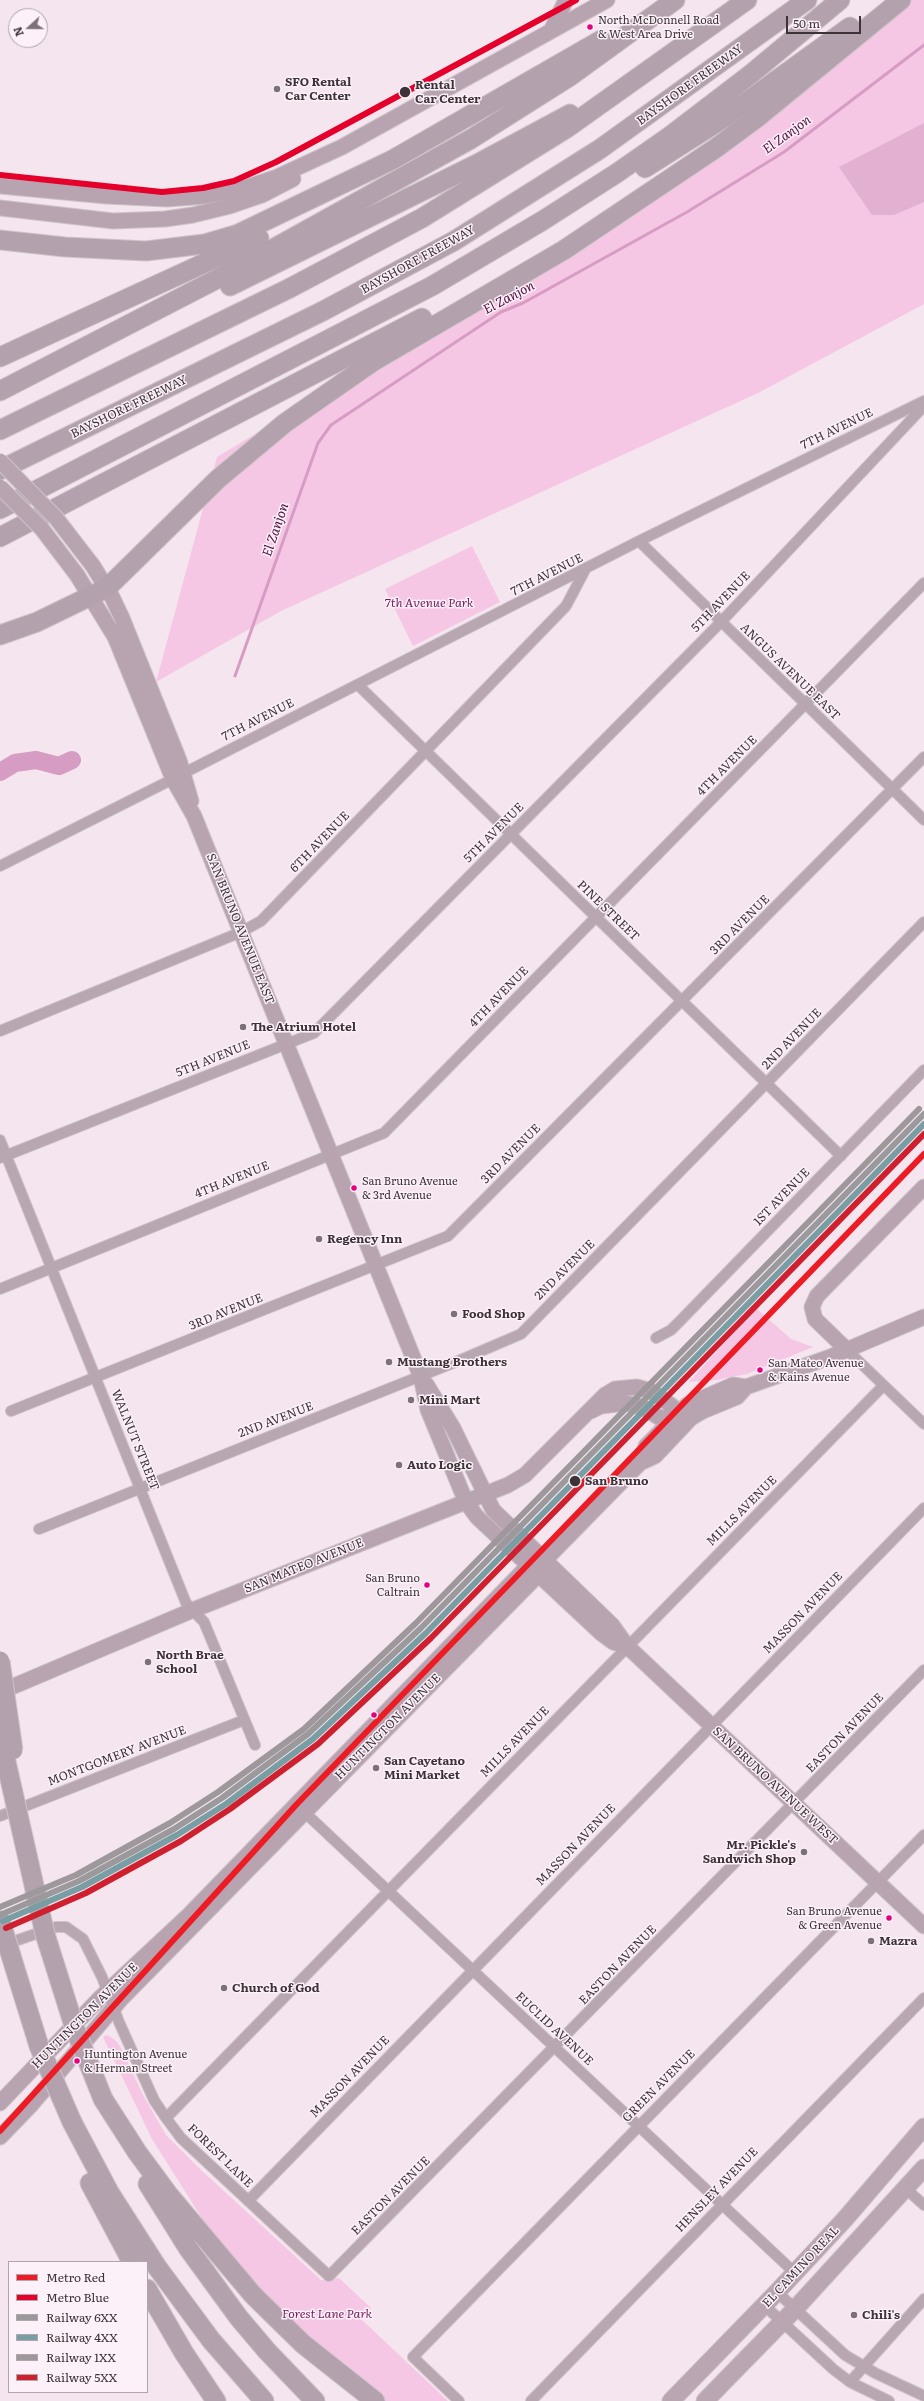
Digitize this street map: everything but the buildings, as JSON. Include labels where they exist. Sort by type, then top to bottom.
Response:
[{"type":"highway","points":[[0,240],[76,248],[146,251],[204,244],[238,234],[392,160],[670,0]]},
{"type":"highway","points":[[0,391],[242,266],[433,156],[612,44],[675,0]]},
{"type":"highway","points":[[0,430],[290,288],[410,225],[547,142],[642,76],[746,0]]},
{"type":"highway","name":"BAYSHORE FREEWAY","points":[[0,470],[334,306],[467,233],[619,136],[807,0]]},
{"type":"highway","points":[[0,510],[302,354],[471,263],[617,173],[713,104],[840,0]]},
{"type":"highway","points":[[302,354],[357,336],[508,253],[724,118],[886,0]]},
{"type":"highway","points":[[0,635],[37,622],[100,593],[234,464],[310,404],[381,357],[564,250],[716,148],[758,117],[901,0]]},
{"type":"highway","points":[[0,391],[259,272],[395,206],[642,76]]},
{"type":"highway","points":[[0,537],[438,310],[544,251],[716,148]]},
{"type":"highway","points":[[0,357],[225,254],[433,156]]},
{"type":"highway","points":[[0,476],[56,443]]},
{"type":"highway","points":[[0,1661],[33,1880]]},
{"type":"highway","points":[[0,1735],[42,1925],[75,2029],[103,2099],[139,2168],[188,2248],[267,2351],[315,2401]]},
{"type":"highway","points":[[0,1920],[6,1953],[40,2068],[132,2261]]},
{"type":"highway","points":[[103,2099],[133,2145],[168,2194],[253,2295],[303,2344],[375,2401]]},
{"type":"highway","points":[[69,2129],[157,2267],[211,2340],[264,2401]]},
{"type":"highway","points":[[148,2291],[184,2353],[216,2401]]},
{"type":"main road","name":"EL CAMINO REAL","points":[[671,2401],[765,2306],[924,2127]]},
{"type":"main road","name":"EL CAMINO REAL","points":[[705,2401],[795,2309],[924,2168]]},
{"type":"street","points":[[551,31],[566,0]]},
{"type":"street","points":[[0,208],[118,221],[193,215],[236,204],[277,188],[342,147],[607,0]]},
{"type":"street","points":[[0,186],[136,199],[206,196],[268,180],[342,147]]},
{"type":"street","name":"7TH AVENUE","points":[[0,866],[585,570],[639,541],[924,401]]},
{"type":"street","name":"5TH AVENUE","points":[[3,1157],[314,1033],[721,622],[924,406]]},
{"type":"street","name":"SAN BRUNO AVENUE EAST","points":[[0,461],[56,518],[93,566],[100,593]]},
{"type":"street","name":"SAN BRUNO AVENUE EAST","points":[[0,487],[42,530],[77,575],[100,593],[122,618],[178,776],[421,1377],[453,1428],[484,1496]]},
{"type":"street","name":"ANGUS AVENUE EAST","points":[[639,541],[805,706],[924,820]]},
{"type":"street","name":"6TH AVENUE","points":[[0,1031],[241,932],[261,921],[566,606],[585,570]]},
{"type":"street","name":"4TH AVENUE","points":[[0,1289],[384,1133],[805,706],[924,583]]},
{"type":"street","name":"PINE STREET","points":[[358,685],[841,1156]]},
{"type":"street","name":"3RD AVENUE","points":[[11,1411],[448,1236],[924,757]]},
{"type":"street","name":"2ND AVENUE","points":[[39,1529],[140,1487],[421,1377],[521,1334],[924,922]]},
{"type":"street","name":"1ST AVENUE","points":[[656,1338],[671,1330],[681,1320],[924,1070]]},
{"type":"street","name":"WALNUT STREET","points":[[0,1140],[3,1157],[52,1268],[186,1603],[204,1622],[255,1745]]},
{"type":"street","points":[[924,1187],[817,1296],[812,1307],[815,1319],[924,1424]]},
{"type":"street","points":[[676,1419],[691,1402],[733,1385],[746,1387],[847,1350],[924,1317]]},
{"type":"street","name":"SAN BRUNO AVENUE EAST","points":[[421,1377],[428,1410],[466,1502]]},
{"type":"street","name":"SAN MATEO AVENUE","points":[[0,1692],[193,1610],[484,1496],[525,1475],[609,1392],[622,1387],[637,1386],[651,1391],[672,1406],[676,1419]]},
{"type":"street","name":"MILLS AVENUE","points":[[166,2118],[627,1646],[884,1386]]},
{"type":"street","name":"HUNTINGTON AVENUE","points":[[0,2137],[31,2105],[113,2008],[300,1808],[640,1463],[646,1446],[676,1419]]},
{"type":"street","name":"SAN BRUNO AVENUE WEST","points":[[484,1496],[537,1567]]},
{"type":"street","name":"SAN BRUNO AVENUE WEST","points":[[466,1502],[477,1517],[537,1567],[612,1625],[627,1646],[924,1926]]},
{"type":"street","name":"MASSON AVENUE","points":[[248,2201],[472,1969],[924,1508]]},
{"type":"street","name":"EASTON AVENUE","points":[[329,2276],[556,2048],[924,1670]]},
{"type":"street","name":"MONTGOMERY AVENUE","points":[[0,1816],[244,1720]]},
{"type":"street","name":"HUNTINGTON AVENUE","points":[[0,2103],[107,1992],[300,1808]]},
{"type":"street","name":"EUCLID AVENUE","points":[[300,1808],[795,2273]]},
{"type":"street","name":"GREEN AVENUE","points":[[459,2401],[413,2357],[924,1835]]},
{"type":"street","name":"FOREST LANE","points":[[6,1953],[46,1929],[66,1927],[83,1939],[154,2100],[166,2118],[181,2138],[329,2276]]},
{"type":"street","name":"HENSLEY AVENUE","points":[[531,2401],[722,2203],[924,1998]]},
{"type":"street","points":[[905,2188],[924,2205]]},
{"type":"street","points":[[777,2292],[829,2342],[863,2367],[924,2396]]},
{"type":"street","points":[[850,2382],[924,2299]]},
{"type":"street","points":[[765,2306],[816,2355],[850,2382],[889,2401]]},
{"type":"green space","points":[[910,0],[924,0],[924,304],[758,393],[281,611],[156,682],[217,457],[583,235]]},
{"type":"green space","name":"7th Avenue Park","points":[[472,546],[500,602],[413,646],[385,589]]},
{"type":"green space","points":[[756,1308],[791,1339],[813,1347],[747,1374],[716,1380],[689,1382]]},
{"type":"green space","name":"Forest Lane Park","points":[[107,2035],[115,2040],[120,2046],[143,2095],[166,2135],[202,2171],[321,2280],[339,2278],[371,2308],[361,2319],[448,2401],[383,2401],[337,2367],[224,2253],[152,2139],[103,2037]]},
{"type":"shaded area","points":[[924,123],[924,202],[894,215],[872,215],[839,167]]},
{"type":"waterway","name":"El Zanjon","points":[[235,676],[318,443],[331,425],[501,312],[523,303],[687,212],[784,152],[924,45]]},
{"type":"waterway","points":[[0,772],[15,763],[36,760],[59,766],[72,760]]},
{"type":"metro line","name":"Blue","points":[[0,175],[162,192],[203,188],[234,181],[276,162],[576,0]]},
{"type":"metro line","name":"Red","points":[[0,2131],[296,1805],[924,1154]]},
{"type":"rail line","name":"1XX","points":[[0,1907],[76,1875],[170,1823],[218,1792],[304,1729],[416,1623],[919,1109]]},
{"type":"rail line","name":"6XX","points":[[0,1915],[79,1881],[174,1829],[222,1798],[308,1734],[421,1628],[924,1114]]},
{"type":"rail line","name":"4XX","points":[[3,1921],[82,1887],[177,1835],[226,1804],[313,1739],[426,1633],[924,1124]]},
{"type":"rail line","name":"5XX","points":[[6,1928],[86,1893],[181,1841],[230,1809],[318,1744],[431,1638],[924,1134]]},
{"type":"place","name":"North McDonnell Road & West Area Drive","points":[[590,27]]},
{"type":"place","name":"SFO Rental Car Center","points":[[277,89]]},
{"type":"place","name":"Rental Car Center","points":[[405,92]]},
{"type":"place","name":"The Atrium Hotel","points":[[243,1027]]},
{"type":"place","name":"San Bruno Avenue & 3rd Avenue","points":[[354,1188]]},
{"type":"place","name":"Regency Inn","points":[[319,1239]]},
{"type":"place","name":"Food Shop","points":[[454,1314]]},
{"type":"place","name":"Mustang Brothers","points":[[389,1362]]},
{"type":"place","name":"San Mateo Avenue & Kains Avenue","points":[[760,1370]]},
{"type":"place","name":"Mini Mart","points":[[411,1400]]},
{"type":"place","name":"Auto Logic","points":[[399,1465]]},
{"type":"place","name":"San Bruno","points":[[575,1481]]},
{"type":"place","name":"San Bruno Caltrain","points":[[427,1585]]},
{"type":"place","name":"North Brae School","points":[[148,1662]]},
{"type":"place","name":"San Cayetano Mini Market","points":[[376,1768]]},
{"type":"place","name":"Mr. Pickle's Sandwich Shop","points":[[804,1852]]},
{"type":"place","name":"San Bruno Avenue & Green Avenue","points":[[889,1918]]},
{"type":"place","name":"Mazra","points":[[871,1941]]},
{"type":"place","name":"Church of God","points":[[224,1988]]},
{"type":"place","name":"Huntington Avenue & Herman Street","points":[[77,2061]]},
{"type":"place","name":"Chili's","points":[[854,2315]]}]
